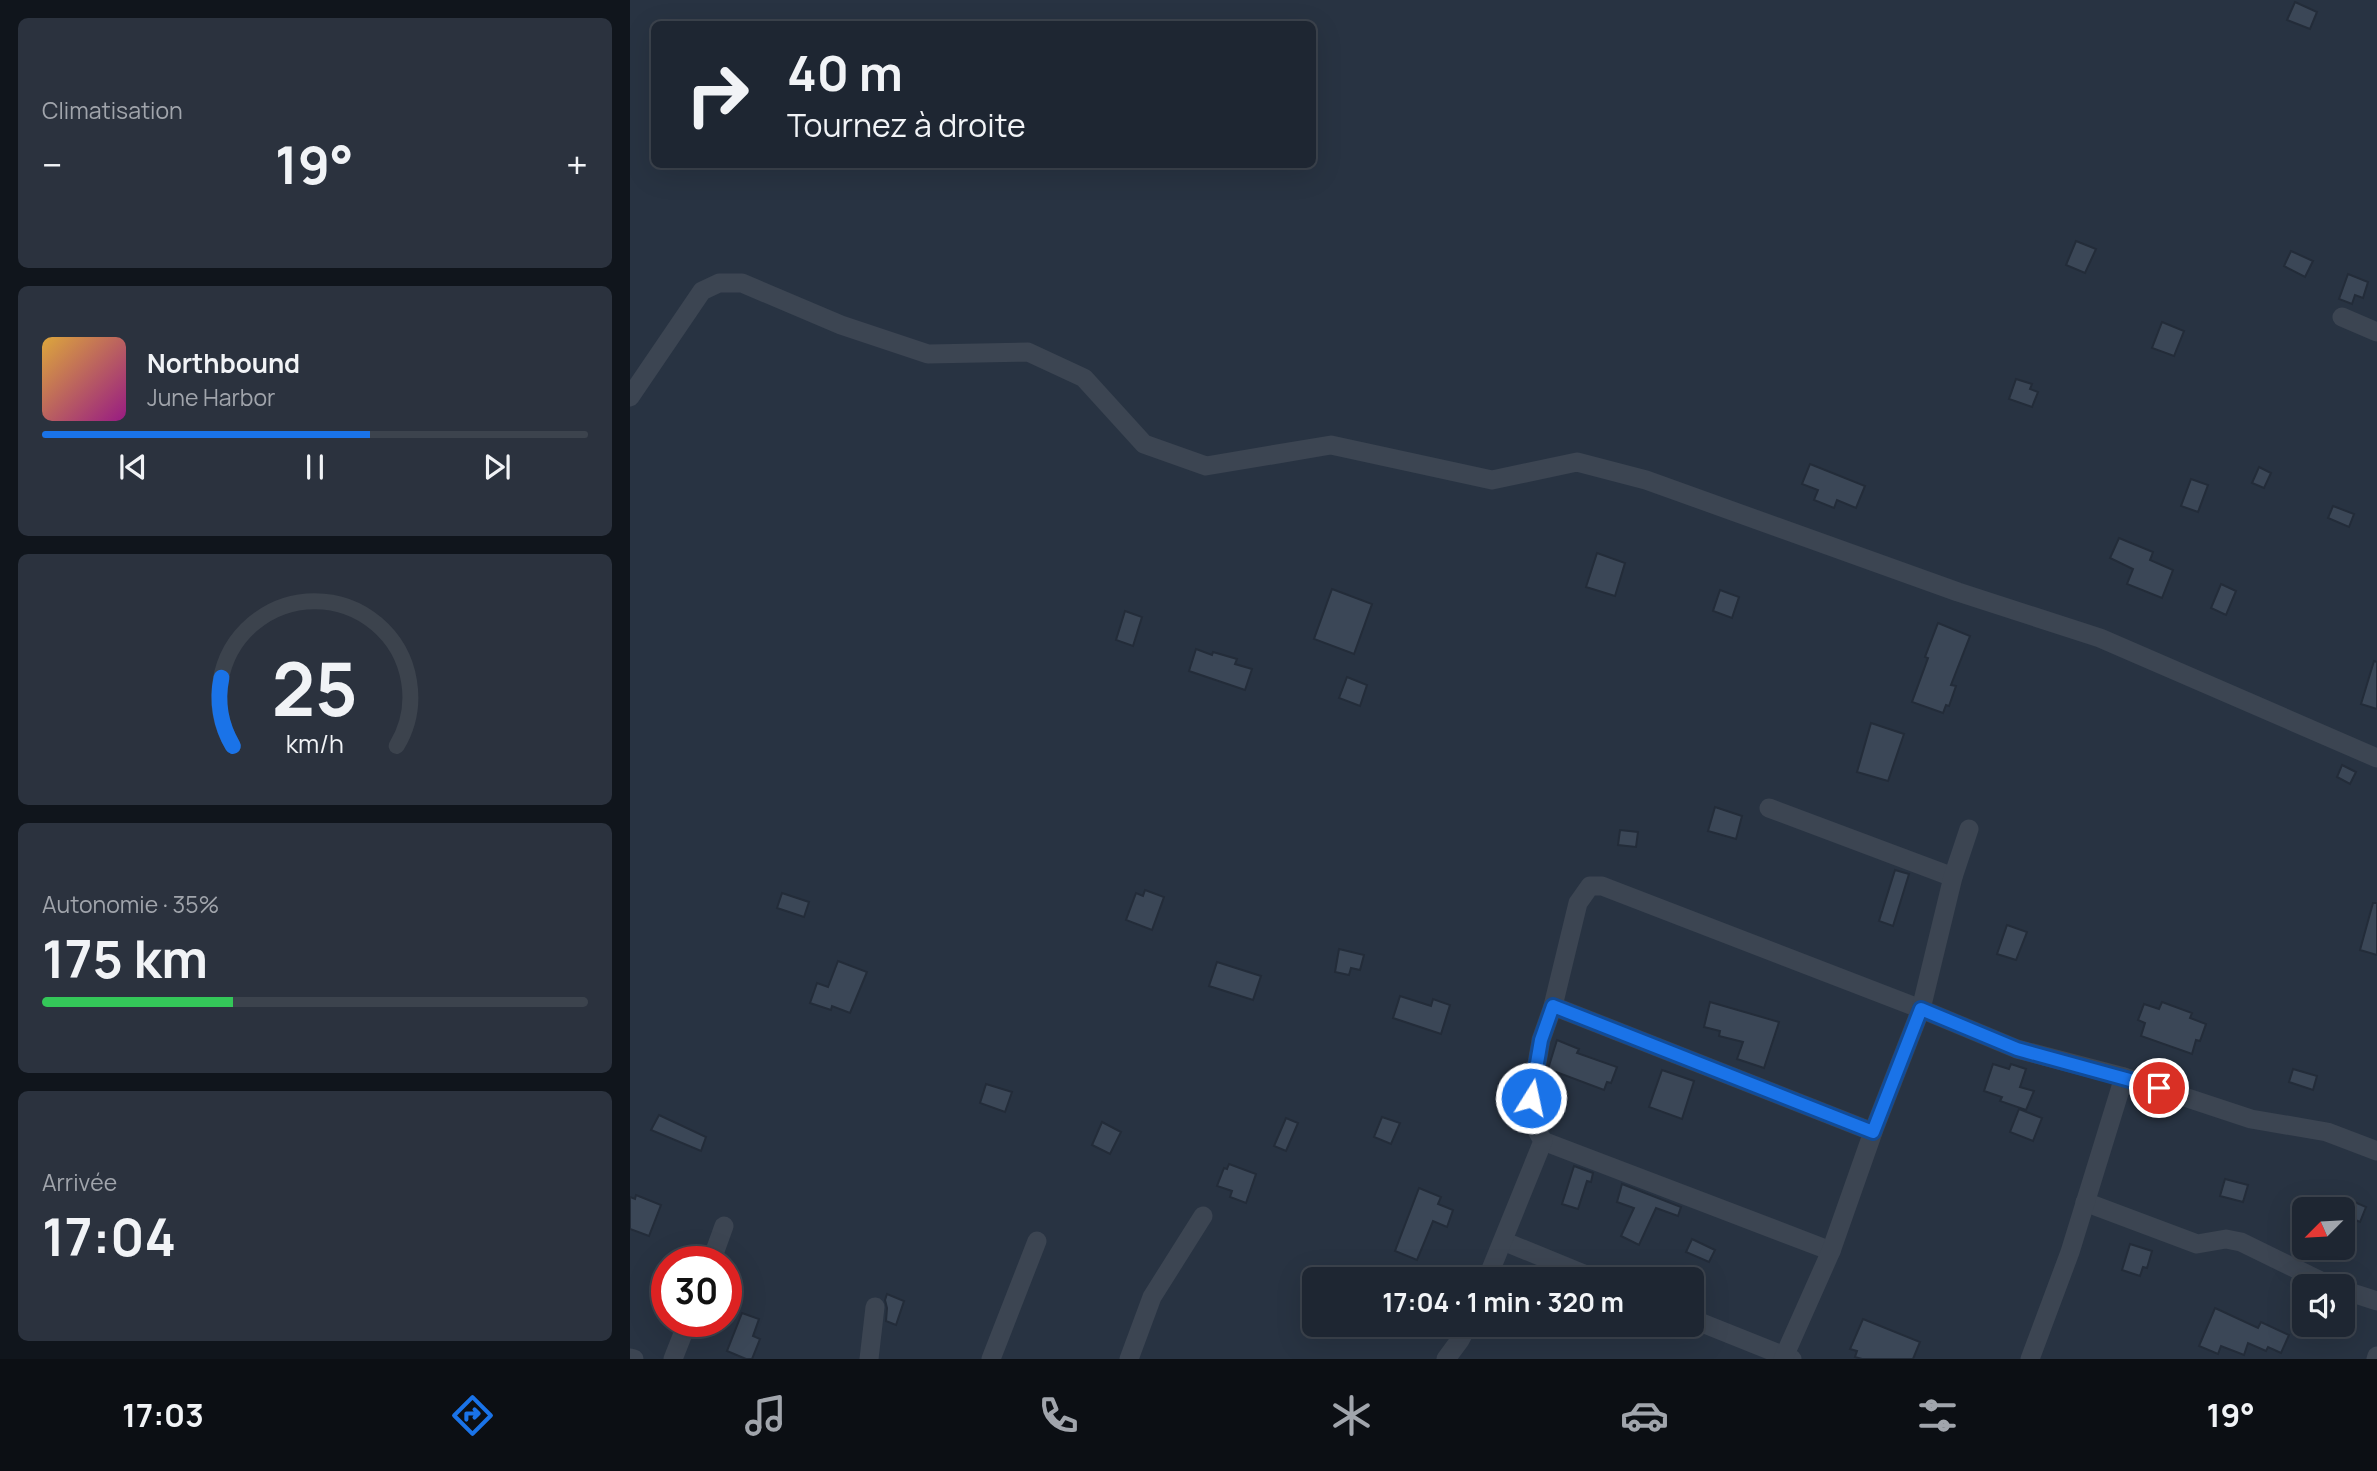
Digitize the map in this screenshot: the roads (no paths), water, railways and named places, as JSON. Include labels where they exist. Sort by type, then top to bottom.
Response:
[{"type":"street","points":[[630,397],[702,291],[719,283],[742,283],[841,325],[928,354],[1028,352],[1084,378],[1144,443],[1206,466],[1331,445],[1492,480],[1577,462],[1646,480],[1958,592],[2099,638],[2377,758]]},
{"type":"street","points":[[2342,317],[2377,332]]},
{"type":"street","points":[[1769,808],[1953,877]]},
{"type":"street","points":[[1704,1324],[1786,1358],[1831,1251],[1873,1132],[1921,1009],[1953,877],[1969,829]]},
{"type":"street","points":[[1831,1251],[1544,1141],[1531,1120],[1531,1098],[1541,1040],[1553,1006],[1578,903],[1590,886],[1602,886],[1921,1009],[2017,1049],[2124,1077],[2252,1119],[2327,1132],[2377,1151]]},
{"type":"street","points":[[1553,1006],[1873,1132]]},
{"type":"street","points":[[2030,1359],[2070,1252],[2124,1077]]},
{"type":"street","points":[[1492,1267],[1544,1141]]},
{"type":"street","points":[[2085,1202],[2197,1244],[2227,1239],[2241,1242],[2306,1274]]},
{"type":"street","points":[[1129,1359],[1152,1297],[1203,1216]]},
{"type":"street","points":[[716,1246],[724,1226]]},
{"type":"street","points":[[991,1359],[1037,1241]]},
{"type":"street","points":[[1503,1241],[1567,1267]]},
{"type":"street","points":[[2355,1294],[2377,1301]]},
{"type":"street","points":[[869,1359],[875,1307]]},
{"type":"street","points":[[673,1359],[682,1337]]},
{"type":"street","points":[[1446,1359],[1462,1337]]}]
